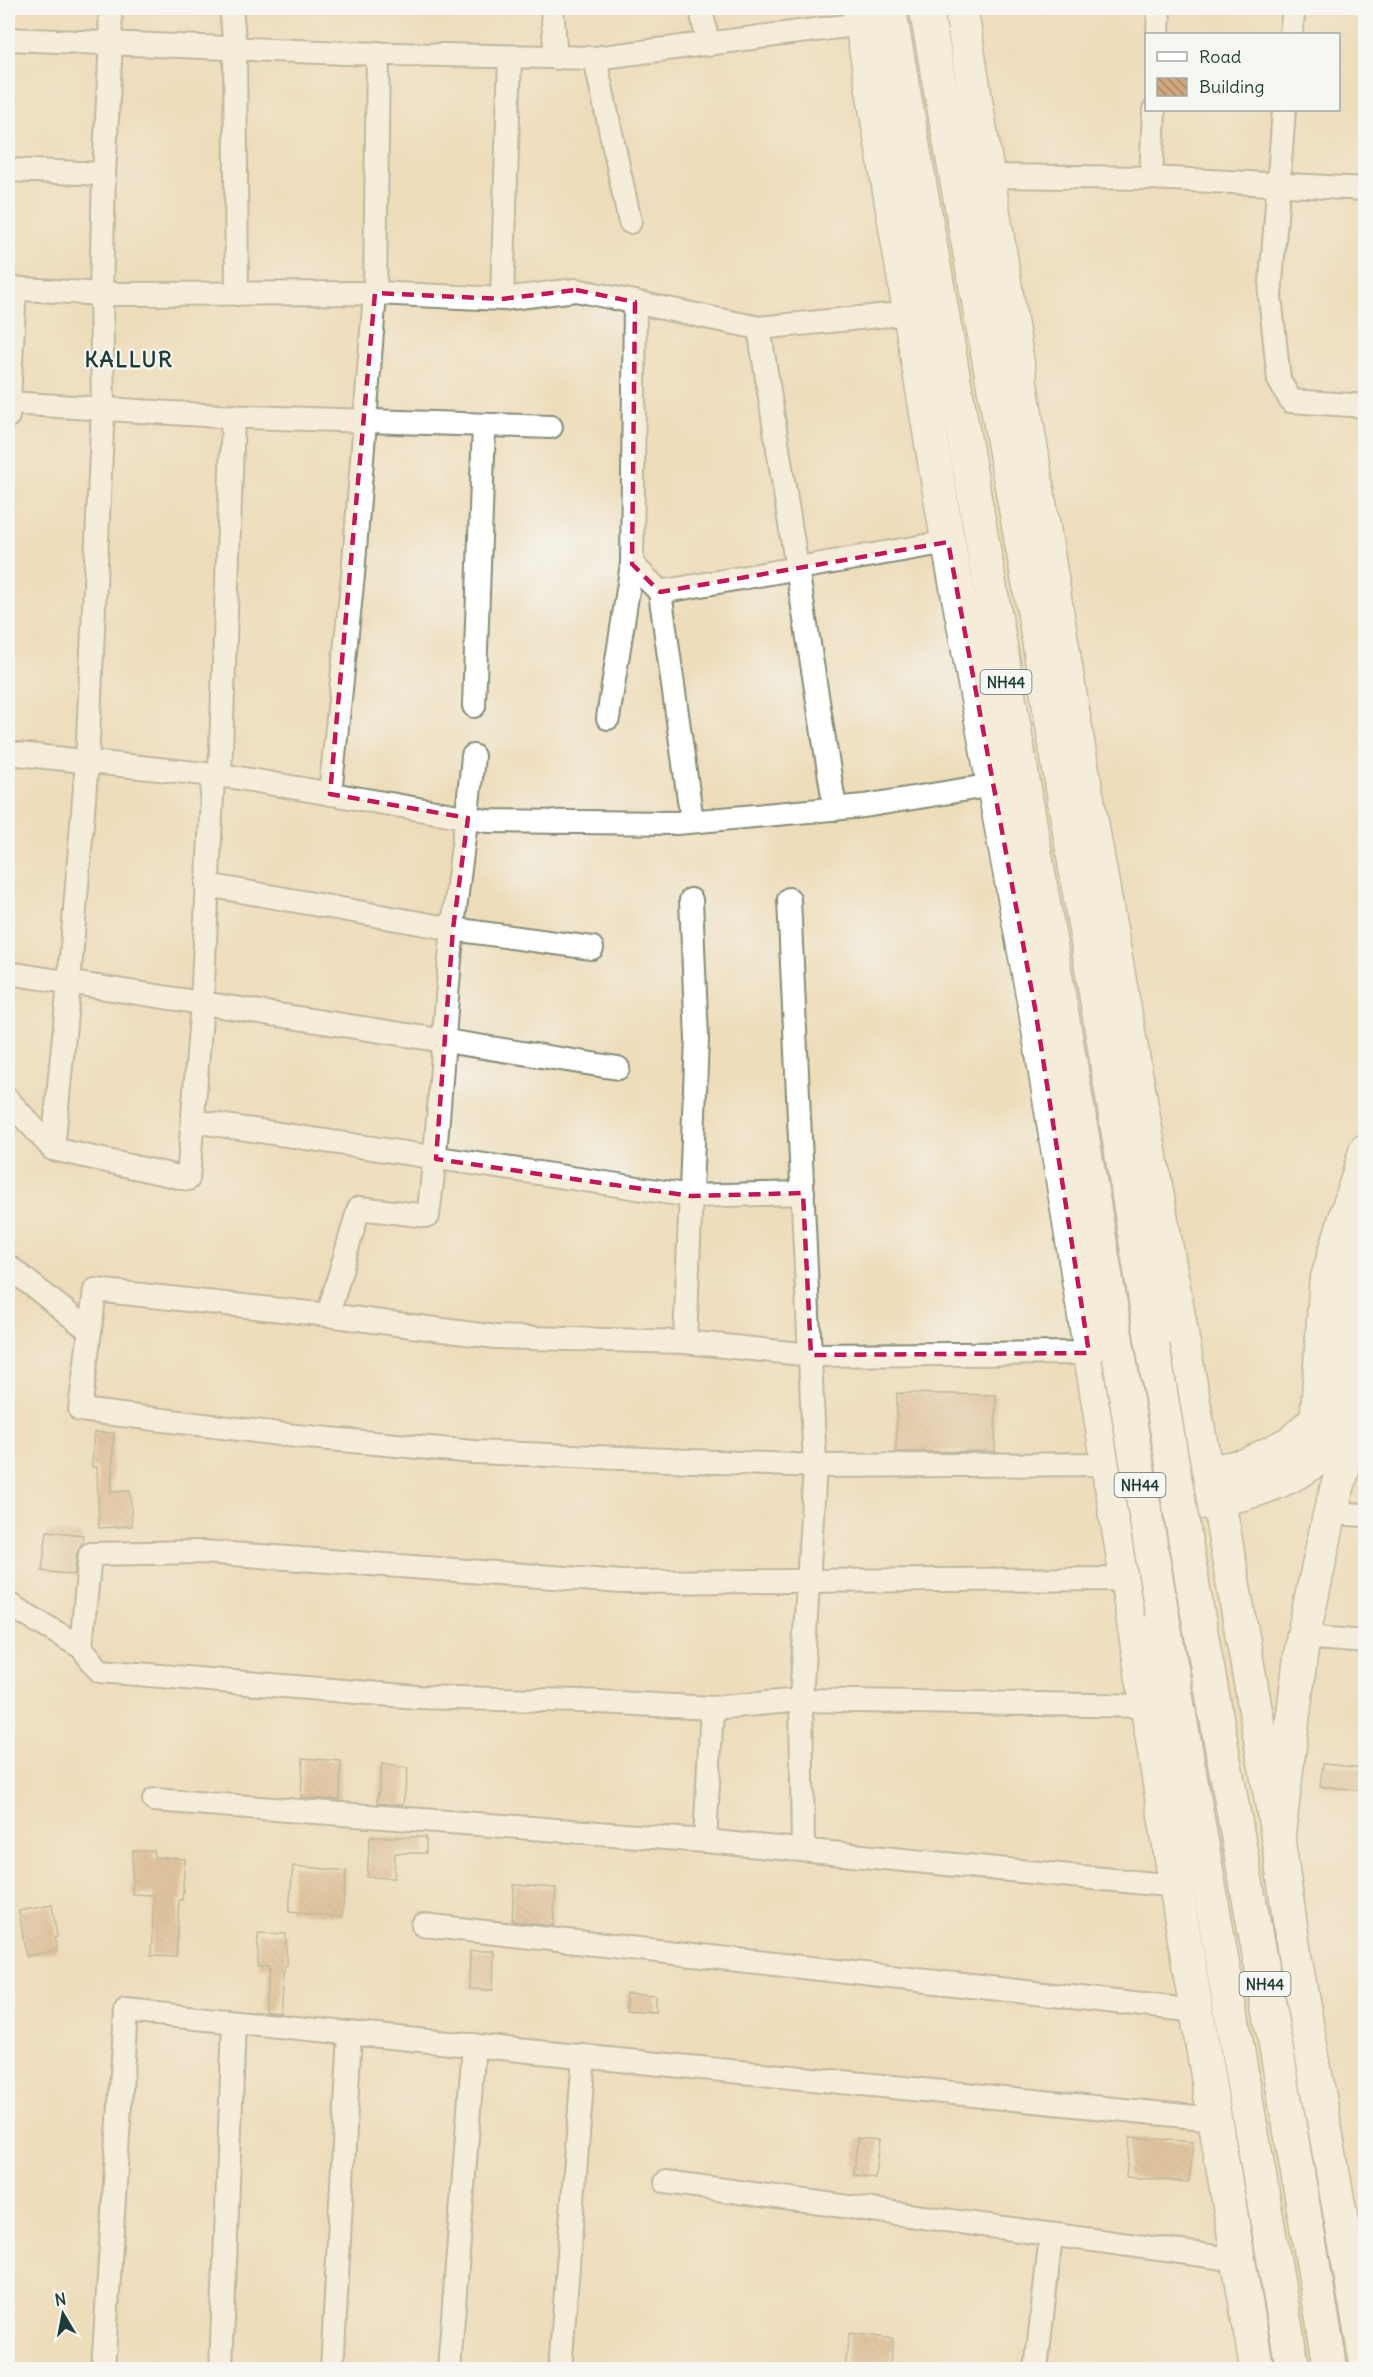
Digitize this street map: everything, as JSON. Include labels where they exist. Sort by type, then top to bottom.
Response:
[{"type":"main road","name":"NH44","points":[[926,8],[1034,612],[1195,1599],[1280,2070],[1331,2370]]},
{"type":"main road","points":[[961,8],[1078,745],[1278,1838],[1295,1958],[1365,2361]]},
{"type":"main road","name":"NH44","points":[[870,13],[1003,661],[1104,1355],[1162,1614],[1293,2370]]},
{"type":"main road","points":[[870,13],[910,313],[948,543],[1035,1008],[1104,1355],[1108,1472],[1257,2370]]},
{"type":"main road","points":[[1349,1408],[1326,1283],[1365,1150]]},
{"type":"main road","points":[[1349,1408],[1354,1276],[1365,1237]]},
{"type":"main road","points":[[1278,1838],[1303,1638],[1330,1513],[1349,1408],[1365,1356]]},
{"type":"main road","points":[[1115,1514],[1212,1485],[1349,1408]]},
{"type":"main road","points":[[1108,1472],[1212,1485]]},
{"type":"street","points":[[53,1149],[87,762],[103,408],[101,294],[111,42],[110,8]]},
{"type":"street","points":[[231,8],[235,48],[237,294]]},
{"type":"street","points":[[552,8],[556,58]]},
{"type":"street","points":[[701,8],[708,45]]},
{"type":"street","points":[[1158,33],[1159,8]]},
{"type":"street","points":[[1291,33],[1294,8]]},
{"type":"street","points":[[8,39],[378,53],[595,58],[708,45],[870,13]]},
{"type":"street","points":[[330,794],[353,575],[375,293],[378,53]]},
{"type":"street","points":[[502,300],[510,57]]},
{"type":"street","points":[[595,58],[630,222]]},
{"type":"street","points":[[1151,178],[1154,111]]},
{"type":"street","points":[[1284,111],[1270,296],[1279,380],[1291,401],[1365,406]]},
{"type":"street","points":[[8,170],[104,174]]},
{"type":"street","points":[[988,176],[1151,178],[1365,189]]},
{"type":"street","points":[[551,427],[233,417],[103,408],[8,410],[11,289],[101,294],[375,293],[502,300],[576,290],[759,328],[910,313]]},
{"type":"street","points":[[608,718],[632,564],[635,302]]},
{"type":"street","points":[[759,328],[835,809]]},
{"type":"street","points":[[8,1100],[53,1149],[188,1179],[202,1003],[207,885],[217,775],[233,417]]},
{"type":"street","points":[[474,706],[484,425]]},
{"type":"street","points":[[660,592],[948,543]]},
{"type":"street","points":[[632,564],[660,592],[692,821]]},
{"type":"street","points":[[8,753],[217,775],[488,821],[692,821],[864,806],[993,785]]},
{"type":"street","points":[[328,1315],[359,1208],[428,1216],[436,1158],[453,929],[468,818],[473,756]]},
{"type":"street","points":[[207,885],[453,929],[592,948]]},
{"type":"street","points":[[789,899],[815,1466],[801,1700],[803,1850]]},
{"type":"street","points":[[685,1342],[697,1039],[691,900]]},
{"type":"street","points":[[8,973],[618,1068]]},
{"type":"street","points":[[193,1121],[691,1196],[803,1193]]},
{"type":"street","points":[[8,1266],[90,1331]]},
{"type":"street","points":[[1104,1355],[811,1355],[685,1342],[496,1337],[328,1315],[95,1290],[80,1410],[296,1436],[474,1452],[815,1466],[1108,1472]]},
{"type":"street","points":[[1330,1513],[1365,1515]]},
{"type":"street","points":[[81,1647],[90,1554],[202,1552],[622,1582],[1126,1579]]},
{"type":"street","points":[[8,1604],[81,1647],[100,1671],[417,1697],[580,1701],[712,1708],[801,1700],[1146,1706]]},
{"type":"street","points":[[1303,1638],[1365,1642]]},
{"type":"street","points":[[705,1841],[712,1708]]},
{"type":"street","points":[[154,1800],[705,1841],[1176,1886]]},
{"type":"street","points":[[423,1925],[1197,2011]]},
{"type":"street","points":[[103,2370],[126,2011],[1215,2119]]},
{"type":"street","points":[[221,2370],[234,2022]]},
{"type":"street","points":[[332,2370],[350,2033]]},
{"type":"street","points":[[449,2370],[474,2045]]},
{"type":"street","points":[[560,2370],[584,2056]]},
{"type":"street","points":[[666,2182],[1239,2260]]},
{"type":"street","points":[[1036,2370],[1051,2235]]},
{"type":"highlighted area","points":[[576,290],[635,302],[632,564],[660,592],[948,542],[1035,1008],[1089,1353],[811,1355],[803,1193],[691,1196],[436,1159],[453,929],[468,818],[330,794],[375,293],[502,299]]},
{"type":"building","points":[[897,1393],[996,1395],[995,1451],[896,1452]]},
{"type":"building","points":[[94,1432],[114,1433],[111,1492],[130,1491],[132,1526],[99,1528],[97,1467],[92,1467]]},
{"type":"building","points":[[47,1531],[83,1535],[77,1553],[74,1575],[42,1571]]},
{"type":"building","points":[[303,1758],[341,1761],[340,1800],[301,1797]]},
{"type":"building","points":[[382,1764],[408,1768],[403,1805],[377,1803]]},
{"type":"building","points":[[1323,1764],[1365,1768],[1365,1791],[1320,1786]]},
{"type":"building","points":[[370,1837],[426,1837],[426,1853],[395,1853],[394,1878],[367,1877]]},
{"type":"building","points":[[133,1851],[154,1851],[154,1857],[185,1859],[182,1900],[179,1900],[176,1956],[151,1955],[154,1895],[132,1894]]},
{"type":"building","points":[[293,1866],[346,1871],[342,1917],[289,1912]]},
{"type":"building","points":[[514,1885],[556,1888],[553,1926],[512,1921]]},
{"type":"building","points":[[52,1905],[57,1951],[26,1956],[19,1911]]},
{"type":"building","points":[[258,1933],[286,1934],[286,1967],[284,1967],[280,2013],[265,2011],[269,1967],[258,1967]]},
{"type":"building","points":[[470,1951],[494,1951],[493,1990],[469,1989]]},
{"type":"building","points":[[626,1993],[655,1995],[655,2012],[626,2010]]},
{"type":"building","points":[[1130,2137],[1193,2142],[1189,2182],[1126,2177]]},
{"type":"building","points":[[857,2138],[879,2140],[875,2178],[854,2175]]},
{"type":"building","points":[[849,2333],[893,2339],[889,2370],[845,2370]]},
{"type":"district","name":"KALLUR","points":[[129,359]]}]
